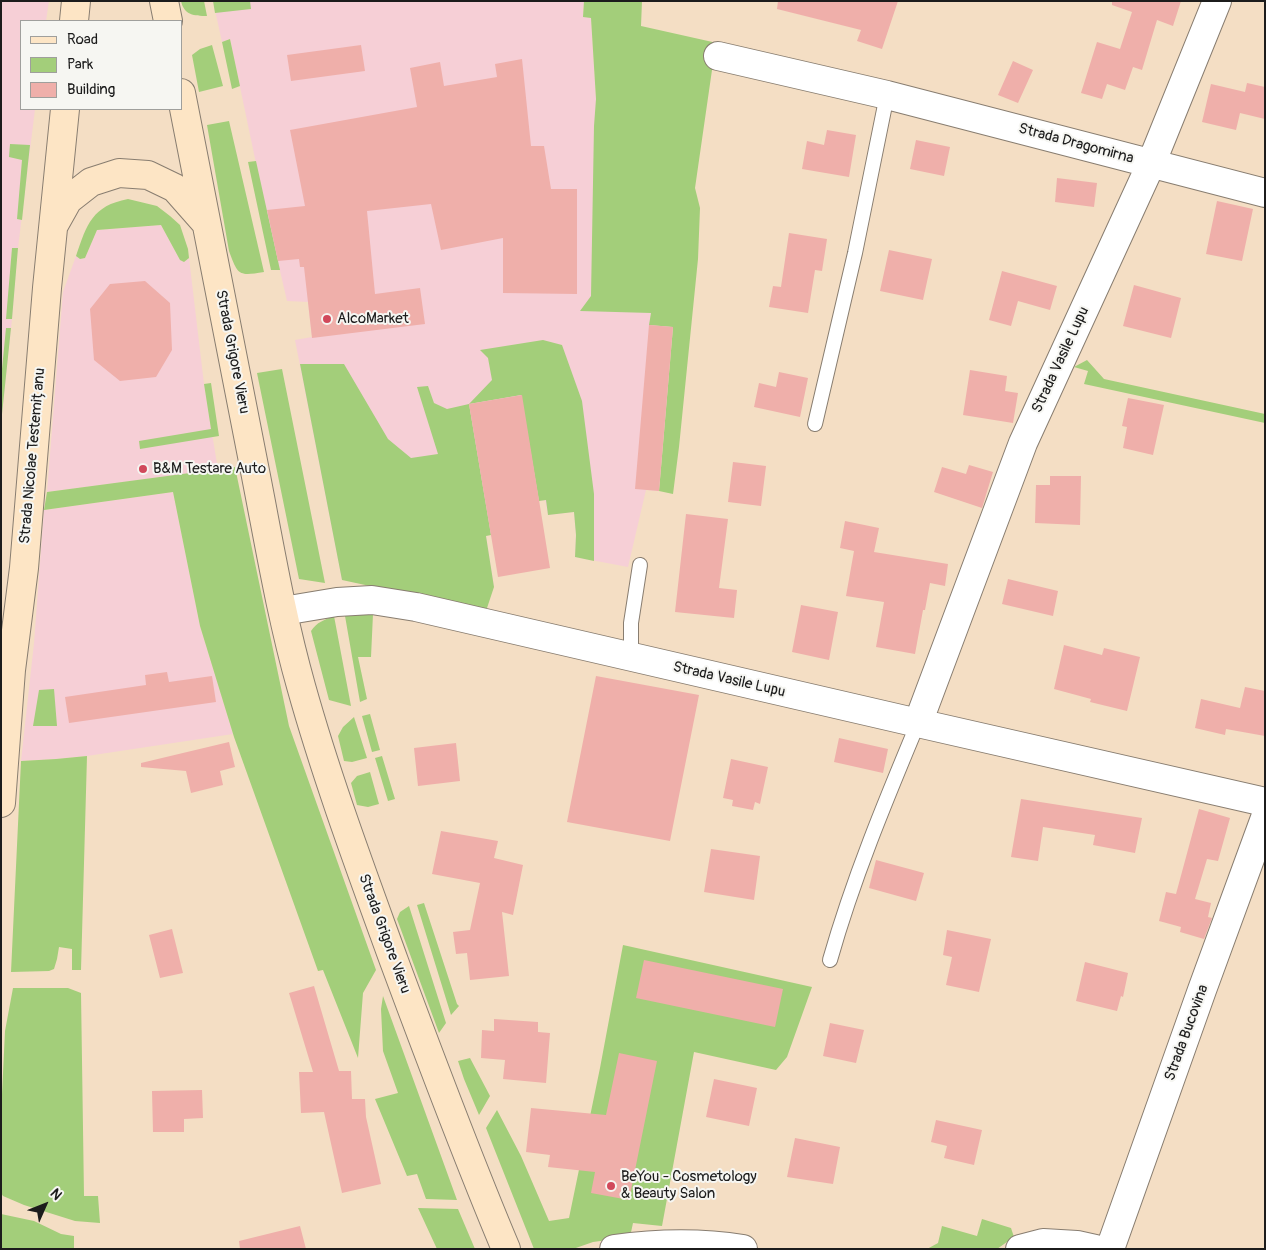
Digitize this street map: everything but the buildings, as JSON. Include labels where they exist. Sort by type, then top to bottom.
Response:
[{"type":"street","points":[[74,20],[76,1]]},
{"type":"street","points":[[164,1],[168,20]]},
{"type":"street","name":"Strada Vasile Lupu","points":[[631,657],[918,723],[1023,443],[1151,164],[1217,1]]},
{"type":"street","name":"Strada Dragomirna","points":[[718,56],[887,95],[1265,192]]},
{"type":"street","name":"Strada Grigore Vieru","points":[[182,97],[283,611],[300,684],[351,843],[431,1062],[506,1249]]},
{"type":"street","name":"Strada Nicolae Testemițanu","points":[[1,803],[11,670],[24,568],[46,288],[65,110]]},
{"type":"street","points":[[53,226],[68,200],[90,182],[119,173],[148,175],[175,188],[206,222]]},
{"type":"street","points":[[283,611],[337,602],[372,600],[416,607],[631,657]]},
{"type":"street","points":[[918,723],[1265,802]]},
{"type":"street","name":"Strada Bucovina","points":[[1110,1249],[1265,818]]},
{"type":"street","points":[[1020,1249],[1044,1243],[1077,1245],[1095,1249]]},
{"type":"street","points":[[614,1249],[674,1244],[725,1246],[743,1249]]},
{"type":"lane","points":[[815,424],[855,253],[887,95]]},
{"type":"lane","points":[[631,657],[631,623],[640,565]]},
{"type":"lane","name":"Strada Vasile Lupu","points":[[830,960],[867,846],[918,723]]},
{"type":"shaded area","points":[[1,1],[49,1],[46,20],[20,20],[20,110],[35,110],[18,248],[1,424]]},
{"type":"shaded area","points":[[213,1],[584,1],[583,17],[591,17],[596,99],[673,327],[659,491],[646,490],[628,567],[575,557],[574,512],[548,515],[545,500],[528,503],[522,531],[486,535],[494,587],[342,580],[295,340],[312,337],[308,302],[287,301],[230,39],[222,42]]},
{"type":"shaded area","points":[[161,225],[180,260],[184,262],[189,258],[204,384],[218,470],[47,492],[63,292],[76,256],[80,259],[85,258],[97,230]]},
{"type":"shaded area","points":[[173,492],[200,626],[233,734],[87,756],[21,761],[34,643],[44,510]]},
{"type":"green space","points":[[181,1],[204,1],[207,16],[190,14],[184,9]]},
{"type":"green space","points":[[213,1],[250,1],[251,9],[215,13]]},
{"type":"green space","points":[[584,1],[642,1],[641,26],[717,43],[695,188],[700,208],[698,259],[673,494],[659,491],[673,327],[649,325],[651,313],[580,311],[591,296],[596,99],[591,18],[583,17]]},
{"type":"green space","points":[[230,39],[240,86],[232,89],[222,42]]},
{"type":"green space","points":[[212,45],[223,86],[199,92],[192,55],[200,49]]},
{"type":"green space","points":[[229,121],[264,272],[244,274],[240,272],[237,270],[229,251],[207,125]]},
{"type":"green space","points":[[10,144],[30,145],[22,220],[17,219],[22,160],[9,157]]},
{"type":"green space","points":[[256,161],[280,270],[271,270],[248,162]]},
{"type":"green space","points":[[128,199],[157,206],[180,225],[189,258],[184,262],[180,260],[161,225],[97,230],[85,258],[80,259],[76,256],[93,218],[106,206]]},
{"type":"green space","points":[[12,248],[18,248],[12,319],[6,319]]},
{"type":"green space","points":[[6,328],[11,328],[1,424],[1,379]]},
{"type":"green space","points":[[543,340],[562,345],[582,401],[594,494],[594,561],[575,557],[574,512],[548,515],[546,500],[539,501],[521,395],[469,404],[492,380],[488,358],[480,350]]},
{"type":"green space","points":[[1087,360],[1104,379],[1265,414],[1265,423],[1084,384],[1088,371],[1074,367]]},
{"type":"green space","points":[[300,364],[344,364],[388,439],[411,458],[438,454],[417,387],[428,386],[434,403],[447,409],[469,404],[491,535],[486,536],[494,587],[486,611],[342,580]]},
{"type":"green space","points":[[282,369],[325,583],[299,579],[257,373]]},
{"type":"green space","points":[[211,383],[219,436],[140,449],[139,441],[211,429],[204,384]]},
{"type":"green space","points":[[235,467],[289,726],[376,970],[363,993],[358,1058],[323,970],[318,971],[234,737],[200,626],[173,492],[44,510],[47,492]]},
{"type":"green space","points":[[373,614],[371,657],[358,657],[367,699],[360,702],[345,616]]},
{"type":"green space","points":[[334,616],[351,706],[329,700],[311,631],[318,623]]},
{"type":"green space","points":[[54,689],[57,726],[33,726],[39,690]]},
{"type":"green space","points":[[370,714],[380,750],[372,752],[362,716]]},
{"type":"green space","points":[[354,717],[367,758],[352,762],[344,761],[338,736],[343,727]]},
{"type":"green space","points":[[87,756],[81,970],[72,970],[72,949],[59,947],[54,969],[49,971],[11,972],[21,761]]},
{"type":"green space","points":[[382,756],[395,799],[388,801],[375,758]]},
{"type":"green space","points":[[370,772],[379,804],[368,807],[357,805],[351,783],[357,776]]},
{"type":"green space","points":[[424,903],[459,1006],[451,1015],[417,905]]},
{"type":"green space","points":[[409,906],[446,1023],[439,1033],[397,919],[400,912]]},
{"type":"green space","points":[[623,945],[812,987],[787,1057],[776,1070],[694,1052],[662,1226],[633,1223],[630,1237],[593,1242],[573,1249],[534,1249],[486,1128],[497,1110],[521,1156],[549,1221],[569,1218]]},
{"type":"green space","points":[[13,988],[68,988],[81,993],[84,1196],[98,1196],[100,1223],[75,1221],[24,1205],[3,1196],[1,1193],[1,1115],[5,1031]]},
{"type":"green space","points":[[383,996],[457,1200],[426,1199],[417,1174],[407,1176],[375,1099],[398,1093],[383,1051],[381,1009]]},
{"type":"green space","points":[[470,1058],[490,1096],[479,1115],[458,1061]]},
{"type":"green space","points":[[418,1208],[458,1209],[475,1249],[437,1249]]},
{"type":"green space","points":[[1,1214],[34,1221],[61,1234],[74,1236],[74,1249],[1,1249]]},
{"type":"green space","points":[[982,1219],[1011,1228],[1014,1237],[997,1249],[927,1249],[938,1243],[942,1226],[977,1236]]},
{"type":"place","name":"AlcoMarket","points":[[327,319]]},
{"type":"place","name":"B&M Testare Auto","points":[[143,469]]},
{"type":"place","name":"BeYou - Cosmetology & Beauty Salon","points":[[611,1186]]}]
